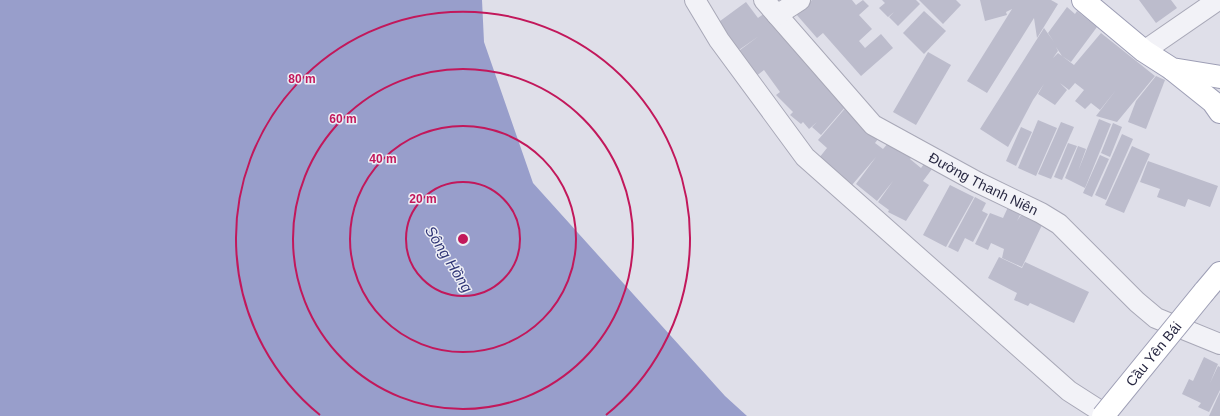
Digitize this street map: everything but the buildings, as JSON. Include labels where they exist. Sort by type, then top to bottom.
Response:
[{"type":"main road","points":[[1083,0],[1144,51],[1172,69],[1213,102],[1220,112]]},
{"type":"main road","points":[[1172,69],[1220,77]]},
{"type":"main road","name":"Cầu Yên Bái","points":[[1103,416],[1220,273]]},
{"type":"street","points":[[695,0],[719,40],[805,157],[1069,391],[1108,416]]},
{"type":"street","name":"Đường Thanh Niên","points":[[764,0],[874,125],[976,182],[1041,212],[1059,224],[1137,302],[1156,318],[1220,344]]},
{"type":"street","points":[[778,15],[800,0]]},
{"type":"street","points":[[1144,51],[1218,0]]},
{"type":"water","name":"Sông Hồng","points":[[0,0],[482,0],[484,42],[533,183],[725,396],[747,416],[0,416]]}]
